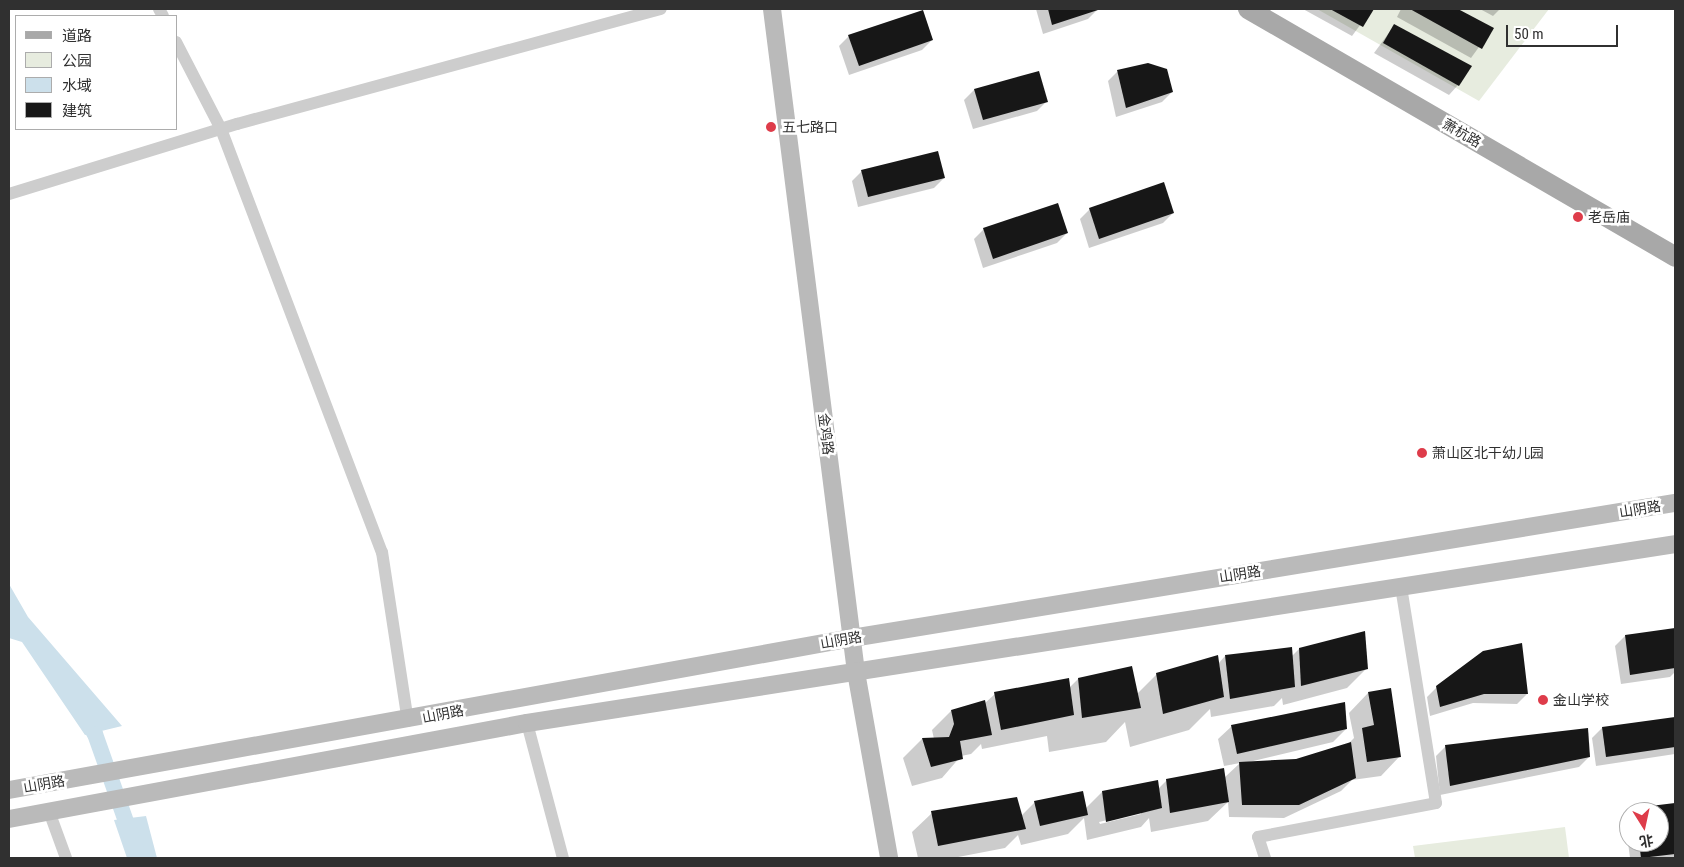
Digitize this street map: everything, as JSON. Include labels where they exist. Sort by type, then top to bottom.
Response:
[{"type":"main road","name":"金鸡路","points":[[772,9],[856,672],[889,858]]},
{"type":"main road","name":"萧杭路","points":[[1248,9],[1675,257]]},
{"type":"main road","name":"山阴路","points":[[9,790],[408,720],[852,638],[1675,504]]},
{"type":"main road","name":"山阴路","points":[[9,819],[50,814],[80,804],[527,723],[1675,544]]},
{"type":"street","points":[[9,194],[221,128],[661,9]]},
{"type":"street","points":[[178,46],[221,128],[382,552],[408,720]]},
{"type":"street","points":[[1264,858],[1258,837],[1436,803],[1401,586]]},
{"type":"street","points":[[527,723],[564,858]]},
{"type":"street","points":[[50,814],[66,858]]},
{"type":"green space","points":[[1317,9],[1549,9],[1479,101]]},
{"type":"green space","points":[[1565,827],[1569,858],[1415,858],[1413,846]]},
{"type":"water","points":[[9,584],[28,617],[122,726],[85,735],[22,642],[9,638]]},
{"type":"water","points":[[146,816],[157,858],[127,858],[114,820]]},
{"type":"building","points":[[1048,9],[1101,9],[1052,25]]},
{"type":"building","points":[[1330,9],[1374,9],[1363,27]]},
{"type":"building","points":[[1410,9],[1458,9],[1494,28],[1482,49]]},
{"type":"building","points":[[923,10],[933,40],[859,66],[848,35]]},
{"type":"building","points":[[1394,24],[1472,66],[1459,86],[1383,43]]},
{"type":"building","points":[[1148,63],[1167,69],[1173,92],[1126,108],[1117,70]]},
{"type":"building","points":[[1039,71],[1048,102],[983,120],[974,89]]},
{"type":"building","points":[[938,151],[945,178],[868,197],[861,170]]},
{"type":"building","points":[[1164,182],[1174,213],[1099,239],[1089,208]]},
{"type":"building","points":[[1058,203],[1068,233],[993,259],[983,228]]},
{"type":"building","points":[[1675,628],[1675,668],[1630,675],[1625,635]]},
{"type":"building","points":[[1365,631],[1368,669],[1301,686],[1299,648]]},
{"type":"building","points":[[1522,643],[1528,694],[1484,694],[1440,707],[1436,686],[1483,651]]},
{"type":"building","points":[[1292,647],[1295,687],[1230,699],[1225,655]]},
{"type":"building","points":[[1218,655],[1224,697],[1163,714],[1156,673]]},
{"type":"building","points":[[1132,666],[1141,708],[1082,718],[1078,678]]},
{"type":"building","points":[[1069,678],[1074,715],[1001,730],[994,692]]},
{"type":"building","points":[[1391,688],[1401,757],[1367,762],[1362,728],[1374,725],[1368,692]]},
{"type":"building","points":[[985,700],[992,735],[960,741],[963,759],[931,767],[922,738],[949,737],[954,724],[951,710]]},
{"type":"building","points":[[1345,702],[1347,729],[1237,754],[1231,725]]},
{"type":"building","points":[[1675,717],[1675,747],[1606,757],[1602,727]]},
{"type":"building","points":[[1588,728],[1590,757],[1450,786],[1445,745]]},
{"type":"building","points":[[1351,742],[1356,778],[1299,805],[1242,805],[1239,762],[1296,759]]},
{"type":"building","points":[[1224,768],[1229,802],[1170,813],[1166,779]]},
{"type":"building","points":[[1158,780],[1162,808],[1106,822],[1102,791]]},
{"type":"building","points":[[1083,791],[1088,815],[1040,826],[1034,801]]},
{"type":"building","points":[[1017,797],[1026,829],[938,846],[931,811]]},
{"type":"building","points":[[1675,803],[1675,854],[1641,858],[1640,852],[1669,852],[1669,804]]},
{"type":"waterway","points":[[82,714],[95,734],[139,858]]},
{"type":"place","name":"五七路口","points":[[771,127]]},
{"type":"place","name":"老岳庙","points":[[1578,217]]},
{"type":"place","name":"萧山区北干幼儿园","points":[[1422,453]]},
{"type":"place","name":"金山学校","points":[[1543,700]]}]
